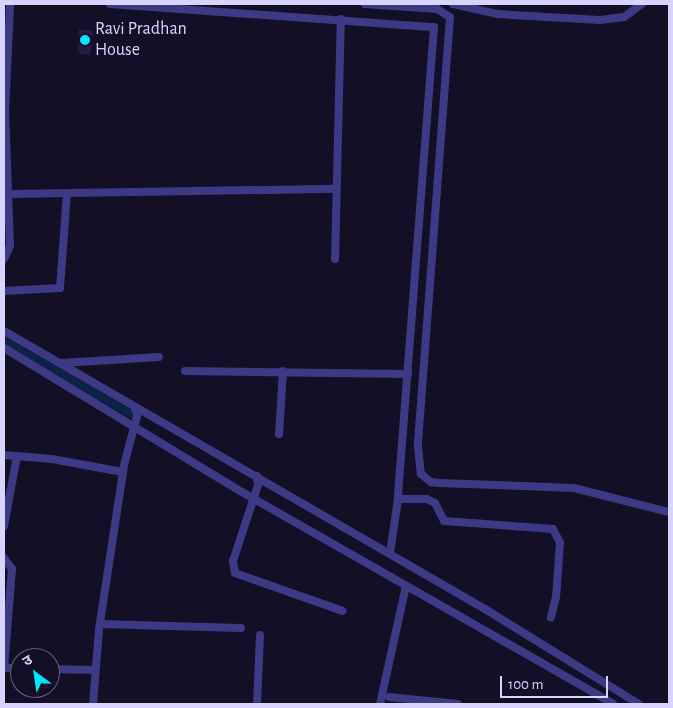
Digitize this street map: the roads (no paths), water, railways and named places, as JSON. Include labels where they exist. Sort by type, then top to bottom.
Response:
[{"type":"street","points":[[4,259],[10,246],[5,139],[10,4]]},
{"type":"street","points":[[110,4],[428,24],[435,31],[398,498],[390,553]]},
{"type":"street","points":[[365,4],[437,9],[450,17],[418,447],[421,474],[439,484],[574,488],[669,512]]},
{"type":"street","points":[[453,4],[497,14],[600,20],[624,17],[642,4]]},
{"type":"street","points":[[335,259],[341,19]]},
{"type":"street","points":[[9,194],[336,190]]},
{"type":"street","points":[[4,291],[60,288],[67,193]]},
{"type":"street","points":[[4,331],[256,476],[334,524],[390,553],[639,704]]},
{"type":"street","points":[[4,348],[134,421],[253,496],[406,586],[613,704]]},
{"type":"street","points":[[57,361],[64,364],[159,357]]},
{"type":"street","points":[[185,371],[408,374]]},
{"type":"street","points":[[279,434],[283,371]]},
{"type":"street","points":[[93,704],[94,670],[100,624],[135,406]]},
{"type":"street","points":[[4,455],[123,472]]},
{"type":"street","points":[[4,526],[7,489],[17,456]]},
{"type":"street","points":[[256,476],[258,485],[233,561],[235,573],[343,611]]},
{"type":"street","points":[[398,498],[427,499],[435,503],[444,521],[552,529],[560,543],[556,597],[551,617]]},
{"type":"street","points":[[4,558],[12,569],[4,668]]},
{"type":"street","points":[[380,704],[406,586]]},
{"type":"street","points":[[100,624],[241,628]]},
{"type":"street","points":[[257,704],[260,635]]},
{"type":"street","points":[[535,659],[542,646]]},
{"type":"street","points":[[60,669],[94,670]]},
{"type":"street","points":[[389,697],[458,704]]},
{"type":"waterway","points":[[4,341],[131,414]]},
{"type":"place","name":"Ravi Pradhan House","points":[[85,40]]}]
